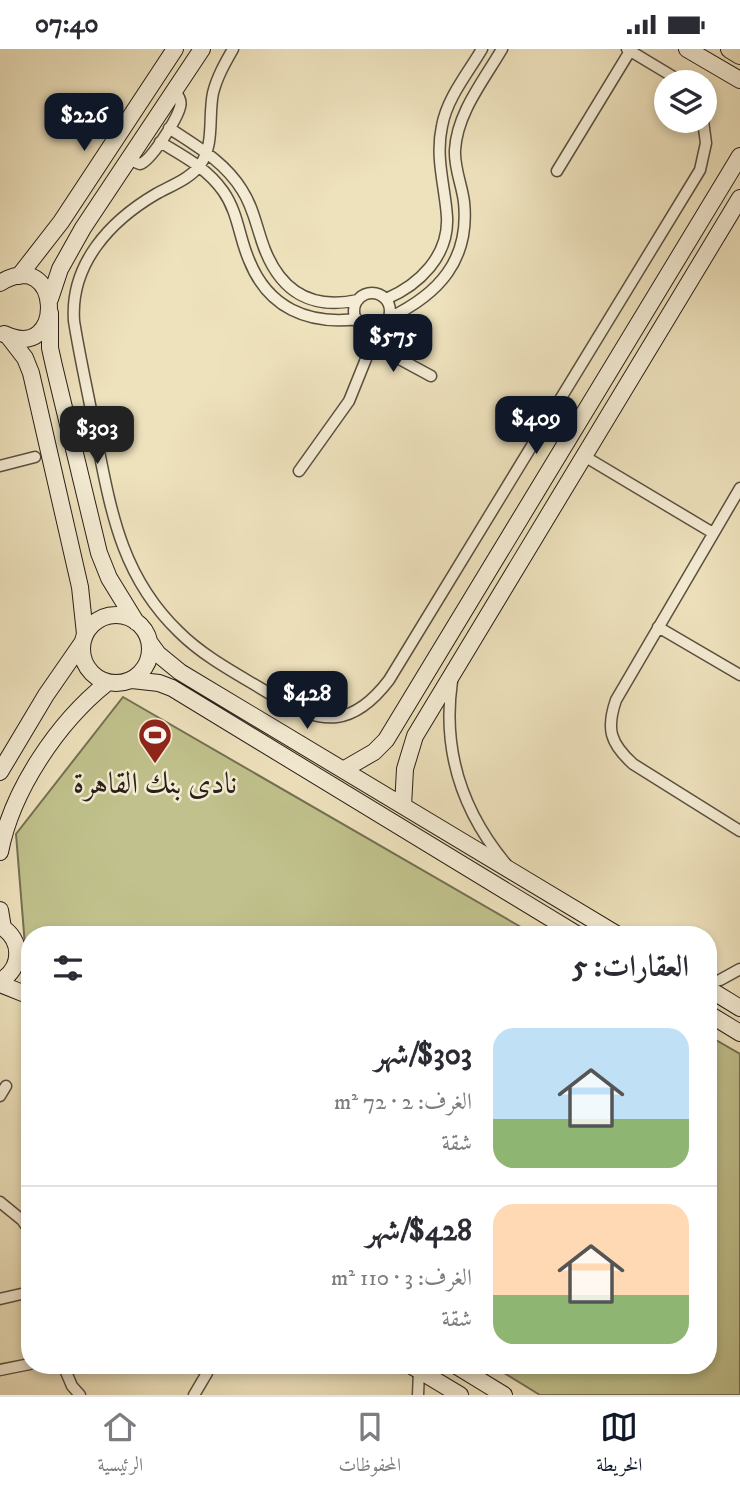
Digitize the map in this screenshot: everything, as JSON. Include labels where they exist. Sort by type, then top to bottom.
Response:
[{"type":"main road","points":[[730,49],[740,55]]},
{"type":"street","points":[[0,283],[19,276],[61,222],[175,49]]},
{"type":"street","points":[[4,333],[15,338],[31,336],[43,327],[60,269],[82,228],[202,49]]},
{"type":"street","points":[[233,49],[217,79],[213,93],[207,153],[200,166],[121,216],[94,250],[80,277],[73,306],[112,516],[127,559],[138,580],[157,608],[180,634],[198,649],[307,715],[326,718],[344,716],[362,708],[389,680],[700,170],[706,143],[705,133]]},
{"type":"street","points":[[386,299],[416,282],[438,255],[445,239],[447,221],[438,154],[442,124],[453,96],[482,49]]},
{"type":"street","points":[[389,318],[415,304],[439,284],[451,268],[461,247],[465,223],[464,199],[455,150],[460,125],[502,49]]},
{"type":"street","points":[[687,49],[740,81]]},
{"type":"street","points":[[557,171],[629,50],[662,70]]},
{"type":"street","points":[[130,160],[140,164],[145,162],[160,142],[180,108],[179,96],[175,91]]},
{"type":"street","points":[[169,128],[227,170],[244,192],[269,259],[283,282],[303,296],[326,303],[358,300],[369,293],[375,293],[386,299],[390,312],[385,324],[373,329],[366,328],[356,319],[358,300]]},
{"type":"street","points":[[160,142],[200,166],[215,181],[230,202],[248,260],[259,281],[271,295],[294,312],[307,317],[338,321],[356,319]]},
{"type":"street","points":[[343,770],[374,752],[386,740],[740,156]]},
{"type":"street","points":[[403,806],[405,769],[415,736],[740,198]]},
{"type":"street","points":[[19,276],[38,282],[50,306],[52,357],[99,553],[109,577],[158,654],[180,672],[603,926]]},
{"type":"street","points":[[299,471],[349,401],[360,378],[373,329]]},
{"type":"street","points":[[4,333],[24,358],[30,373],[80,587],[83,638],[81,651],[86,668],[107,683],[132,680],[145,668],[149,660],[150,643]]},
{"type":"street","points":[[370,343],[431,376]]},
{"type":"street","points":[[584,456],[713,533]]},
{"type":"street","points":[[0,465],[35,457]]},
{"type":"street","points":[[740,488],[616,700],[610,717],[612,736],[620,752],[633,764],[740,831]]},
{"type":"street","points":[[0,772],[46,695],[96,621],[112,615],[129,617],[136,622]]},
{"type":"street","points":[[658,627],[740,675]]},
{"type":"street","points":[[454,670],[449,700],[449,730],[460,788],[480,828],[513,871]]},
{"type":"street","points":[[132,680],[159,683],[172,688],[563,926]]},
{"type":"street","points":[[0,852],[4,832],[16,802],[50,743],[66,720],[85,700],[107,683]]},
{"type":"street","points":[[0,909],[2,927],[9,932],[21,951]]},
{"type":"street","points":[[17,945],[14,969],[0,983],[21,992]]},
{"type":"street","points":[[717,981],[740,968]]},
{"type":"street","points":[[717,994],[740,1008]]},
{"type":"street","points":[[717,1019],[740,1033]]},
{"type":"street","points":[[0,1202],[21,1219]]},
{"type":"street","points":[[0,1299],[21,1295]]},
{"type":"street","points":[[0,1370],[21,1366]]},
{"type":"street","points":[[67,1374],[80,1395]]},
{"type":"street","points":[[194,1395],[207,1374]]},
{"type":"street","points":[[416,1374],[418,1395]]},
{"type":"street","points":[[425,1374],[460,1395]]},
{"type":"street","points":[[470,1374],[504,1395]]},
{"type":"green space","name":"نادى بنك القاهرة","points":[[123,697],[519,926],[23,926],[16,834]]},
{"type":"green space","points":[[717,1041],[740,1054],[740,1395],[540,1395],[506,1374],[717,1374]]},
{"type":"place","name":"نادى بنك القاهرة","points":[[155,765]]}]
